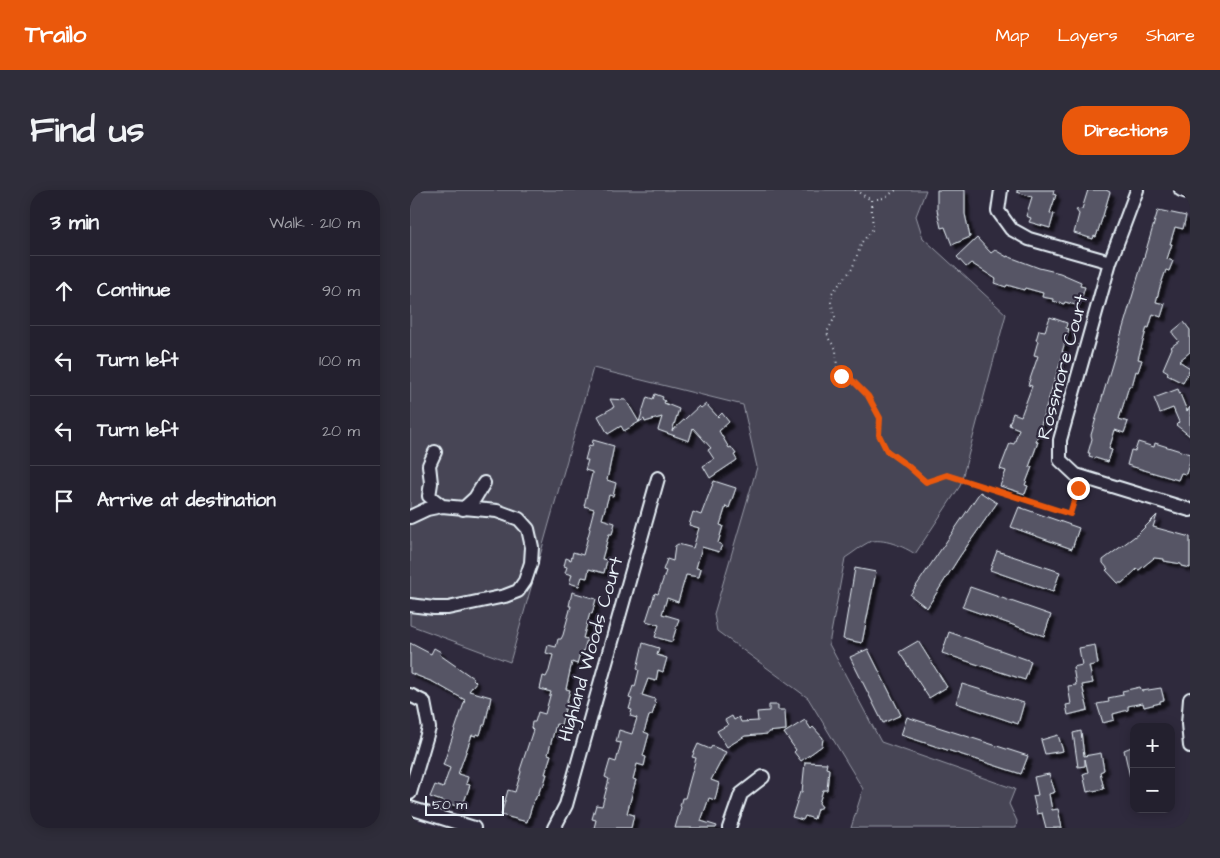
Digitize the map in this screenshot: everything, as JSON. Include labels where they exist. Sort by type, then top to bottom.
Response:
[{"type":"street","points":[[1001,190],[998,211],[1011,229],[1029,239],[1110,262]]},
{"type":"street","name":"Rossmore Court","points":[[1137,190],[1110,262],[1060,440],[1060,460],[1076,475],[1190,510]]},
{"type":"street","points":[[1181,190],[1190,193]]},
{"type":"street","points":[[435,452],[429,465],[431,483],[429,496],[442,506]]},
{"type":"street","name":"Highland Woods Court","points":[[554,828],[566,805],[658,478]]},
{"type":"street","points":[[463,509],[475,498],[484,483]]},
{"type":"street","points":[[410,518],[427,508],[442,506],[497,511],[519,519],[528,529],[532,547],[531,563],[525,581],[518,591],[505,596],[448,608],[410,605]]},
{"type":"street","points":[[410,695],[424,702],[429,728],[410,793]]},
{"type":"street","points":[[1190,699],[1188,724],[1190,746]]},
{"type":"street","points":[[729,828],[741,794],[763,777]]},
{"type":"street","points":[[410,808],[474,828]]},
{"type":"path","points":[[855,190],[871,200],[884,198],[896,190]]},
{"type":"path","points":[[871,200],[873,229],[862,242],[852,269],[832,293],[831,302],[835,317],[827,332],[829,340],[836,349],[837,370],[841,376],[852,380],[868,396],[880,418],[879,435],[887,451],[926,482],[947,475],[1070,514],[1078,488]]},
{"type":"shaded area","points":[[410,190],[926,190],[916,216],[923,238],[1006,314],[960,486],[915,554],[893,544],[874,541],[869,542],[845,558],[829,644],[881,742],[1015,789],[1009,804],[1017,821],[1016,828],[851,828],[863,789],[808,698],[717,631],[714,614],[757,467],[743,405],[593,368],[510,662],[410,625]]},
{"type":"building","points":[[937,190],[965,190],[965,214],[970,237],[952,245],[945,227],[941,228],[937,210]]},
{"type":"building","points":[[1017,190],[1054,190],[1053,194],[1056,195],[1050,213],[1054,214],[1050,228],[1029,222],[1031,218],[1026,216],[1032,197],[1017,192]]},
{"type":"building","points":[[1088,190],[1106,190],[1110,192],[1096,237],[1094,236],[1093,239],[1074,233],[1079,214],[1076,210],[1082,209]]},
{"type":"building","points":[[1158,210],[1186,216],[1183,229],[1175,227],[1167,259],[1173,261],[1169,271],[1166,270],[1156,302],[1165,304],[1161,317],[1153,314],[1149,328],[1147,327],[1138,359],[1142,360],[1138,372],[1136,371],[1132,386],[1129,386],[1119,419],[1128,422],[1124,433],[1115,430],[1109,449],[1112,450],[1108,462],[1089,456],[1091,435]]},
{"type":"building","points":[[977,238],[991,253],[995,250],[1007,257],[1060,273],[1081,282],[1080,286],[1085,287],[1079,306],[1053,301],[1053,299],[1042,297],[1043,293],[1025,288],[1024,290],[994,283],[996,279],[971,263],[966,267],[957,257]]},
{"type":"building","points":[[1050,317],[1067,323],[1066,328],[1069,329],[1062,352],[1064,352],[1036,441],[1038,442],[1029,467],[1032,467],[1025,485],[1028,486],[1025,494],[1000,486],[1006,471],[1000,469],[1010,443],[1014,444],[1019,429],[1009,425],[1013,413],[1021,416],[1032,386],[1028,385],[1038,356],[1034,355],[1039,330],[1045,331]]},
{"type":"building","points":[[1184,322],[1190,330],[1190,352],[1179,361],[1190,368],[1183,383],[1167,375],[1168,372],[1163,369],[1171,347],[1179,341],[1173,334],[1173,331]]},
{"type":"building","points":[[1178,389],[1187,411],[1190,407],[1190,436],[1176,425],[1179,422],[1173,408],[1160,413],[1154,398]]},
{"type":"building","points":[[655,394],[663,397],[664,403],[679,409],[672,431],[699,406],[701,408],[706,404],[718,417],[722,413],[729,422],[719,431],[729,448],[731,447],[736,454],[734,455],[737,460],[710,478],[703,466],[714,459],[708,450],[711,448],[693,428],[689,441],[658,430],[662,417],[645,422],[644,419],[639,422],[647,397],[653,399]]},
{"type":"building","points":[[610,399],[626,400],[639,422],[624,431],[621,426],[608,434],[598,416],[614,407]]},
{"type":"building","points":[[593,440],[614,446],[607,480],[616,483],[613,496],[609,495],[602,519],[615,523],[612,534],[609,534],[602,559],[607,560],[604,573],[589,569],[587,578],[582,577],[579,586],[569,583],[572,575],[565,573],[567,567],[564,566],[566,558],[571,560],[573,552],[583,555],[590,529],[594,509],[584,506],[592,472],[585,470],[588,460],[585,460],[589,445],[592,446]]},
{"type":"building","points":[[1138,442],[1154,447],[1155,443],[1190,454],[1186,474],[1181,473],[1178,480],[1127,465],[1131,450],[1135,451]]},
{"type":"building","points":[[714,481],[736,488],[729,508],[726,506],[720,525],[723,526],[718,543],[722,545],[719,552],[702,547],[696,568],[701,569],[699,577],[686,575],[678,602],[667,598],[662,614],[679,619],[672,642],[655,637],[659,625],[646,621],[655,593],[658,594],[666,571],[663,570],[667,559],[673,561],[675,546],[678,544],[693,548],[699,528],[689,525],[693,512],[701,515]]},
{"type":"building","points":[[980,492],[997,503],[927,608],[910,595]]},
{"type":"building","points":[[1019,507],[1079,528],[1072,549],[1011,527]]},
{"type":"building","points":[[1157,515],[1153,527],[1190,537],[1190,568],[1181,566],[1181,564],[1164,561],[1164,559],[1154,558],[1139,570],[1137,569],[1122,583],[1118,583],[1106,570],[1108,569],[1103,560],[1138,534]]},
{"type":"building","points":[[997,551],[1060,572],[1053,592],[990,570]]},
{"type":"building","points":[[855,568],[876,572],[862,643],[843,639]]},
{"type":"building","points":[[970,587],[1051,615],[1044,636],[962,607]]},
{"type":"building","points":[[572,592],[596,599],[583,638],[587,639],[583,653],[580,653],[577,664],[572,662],[566,689],[570,690],[561,725],[556,724],[548,754],[551,755],[543,787],[541,786],[538,796],[534,800],[527,822],[501,815],[508,790],[515,792],[533,730],[531,728],[532,722],[535,722],[538,712],[545,714],[551,692],[540,689],[543,676],[546,677],[549,671],[553,655],[546,653],[548,645],[556,647],[558,639],[561,639],[563,635],[571,606],[569,606]]},
{"type":"building","points":[[949,632],[1031,661],[1025,680],[942,653]]},
{"type":"building","points":[[918,641],[947,687],[929,698],[899,652]]},
{"type":"building","points":[[410,643],[431,654],[434,648],[441,652],[440,655],[476,682],[469,691],[491,697],[485,725],[483,725],[480,735],[472,735],[458,774],[468,777],[466,784],[470,785],[464,802],[461,801],[459,807],[430,797],[435,785],[443,788],[450,768],[443,765],[465,700],[433,682],[410,673]]},
{"type":"building","points":[[643,643],[659,648],[657,655],[667,658],[663,672],[658,670],[656,681],[648,679],[642,695],[655,699],[654,702],[656,703],[644,732],[649,734],[643,756],[646,757],[644,766],[637,764],[633,779],[636,780],[627,813],[634,815],[631,828],[594,828],[596,820],[592,819],[596,805],[602,806],[609,779],[605,777],[610,760],[616,762],[621,743],[616,742],[619,730],[632,734],[637,718],[630,716],[632,710],[629,709],[632,699],[629,698],[633,686],[635,687]]},
{"type":"building","points":[[1095,645],[1098,664],[1089,666],[1093,683],[1082,685],[1088,710],[1068,715],[1066,705],[1071,704],[1068,686],[1076,685],[1073,667],[1082,665],[1079,648]]},
{"type":"building","points":[[868,649],[901,715],[883,723],[850,657]]},
{"type":"building","points":[[962,684],[1024,703],[1018,724],[956,703]]},
{"type":"building","points":[[1140,687],[1142,691],[1161,688],[1164,700],[1160,701],[1160,703],[1144,707],[1143,703],[1128,706],[1128,710],[1113,714],[1114,720],[1103,723],[1097,704],[1109,702],[1108,698],[1123,695],[1122,691]]},
{"type":"building","points":[[769,705],[778,705],[778,710],[785,710],[786,730],[745,736],[727,747],[717,731],[728,725],[725,720],[732,716],[734,720],[739,717],[741,722],[758,721],[757,712],[769,711]]},
{"type":"building","points":[[907,717],[1028,756],[1021,774],[901,735]]},
{"type":"building","points":[[805,720],[811,729],[813,727],[823,738],[822,746],[801,761],[784,733]]},
{"type":"building","points":[[1081,731],[1084,756],[1101,753],[1104,770],[1100,772],[1104,789],[1087,792],[1083,774],[1088,772],[1085,759],[1085,766],[1078,767],[1073,733]]},
{"type":"building","points":[[1058,735],[1063,751],[1045,754],[1041,740]]},
{"type":"building","points":[[698,744],[710,749],[712,746],[726,752],[711,780],[719,783],[715,800],[709,798],[701,821],[717,826],[716,828],[675,828],[682,798],[685,798],[696,758],[692,757]]},
{"type":"building","points":[[1130,748],[1130,777],[1124,750]]},
{"type":"building","points":[[805,762],[827,763],[826,768],[829,769],[827,790],[823,790],[819,803],[822,807],[817,809],[814,819],[805,816],[803,820],[792,817],[800,792],[802,792]]},
{"type":"building","points":[[1049,774],[1055,792],[1049,794],[1052,810],[1058,809],[1062,828],[1046,828],[1042,813],[1037,814],[1033,796],[1038,795],[1034,777]]},
{"type":"route","points":[[841,376],[852,380],[868,396],[880,418],[879,435],[887,451],[926,482],[947,475],[1070,514],[1078,488]]}]
